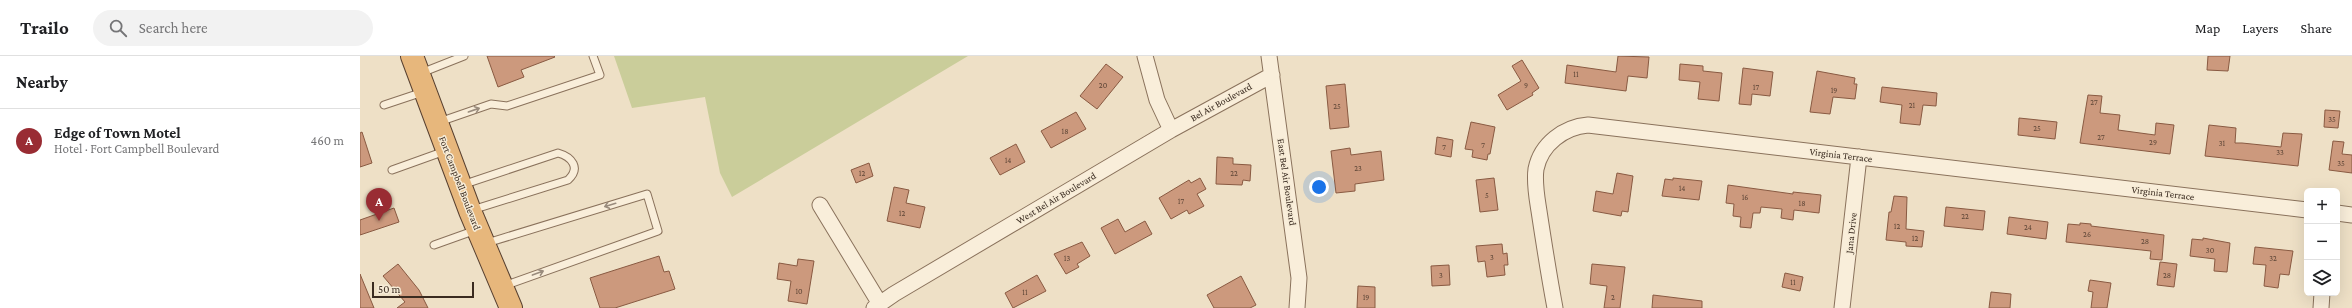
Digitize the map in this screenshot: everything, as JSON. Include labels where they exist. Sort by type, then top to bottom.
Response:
[{"type":"highway","name":"Fort Campbell Boulevard","points":[[419,74],[477,228],[511,308]]},
{"type":"street","points":[[1145,56],[1157,100],[1171,130]]},
{"type":"street","name":"East Bel Air Boulevard","points":[[1269,56],[1299,278],[1296,308]]},
{"type":"street","name":"Bel Air Boulevard","points":[[1171,130],[1272,75]]},
{"type":"street","name":"Virginia Terrace","points":[[1555,308],[1537,192],[1536,170],[1545,150],[1566,130],[1576,126],[1588,125],[2304,210]]},
{"type":"street","name":"West Bel Air Boulevard","points":[[877,306],[1171,130]]},
{"type":"street","name":"Jana Drive","points":[[1842,308],[1858,157]]},
{"type":"street","points":[[820,205],[877,306]]},
{"type":"street","points":[[2340,213],[2352,215]]},
{"type":"street","points":[[2321,308],[2322,296]]},
{"type":"lane","points":[[384,105],[419,74],[464,56]]},
{"type":"lane","points":[[437,123],[490,104],[507,106],[600,74],[593,56]]},
{"type":"lane","points":[[392,170],[447,150]]},
{"type":"lane","points":[[434,245],[477,228],[568,180],[574,175],[575,169],[573,160],[558,152],[461,185]]},
{"type":"lane","points":[[477,228],[647,194],[658,231],[502,286]]},
{"type":"green space","points":[[614,56],[968,56],[732,197],[720,173],[705,97],[632,108]]},
{"type":"building","points":[[487,56],[555,57],[521,70],[524,77],[498,87]]},
{"type":"building","points":[[1618,56],[1649,57],[1647,78],[1628,76],[1626,91],[1565,83],[1567,65],[1616,72]]},
{"type":"building","points":[[2208,56],[2230,56],[2228,71],[2207,70]]},
{"type":"building","points":[[1522,60],[1539,88],[1532,93],[1533,95],[1507,110],[1498,95],[1521,81],[1512,66]]},
{"type":"building","points":[[1106,64],[1123,77],[1097,109],[1080,96]]},
{"type":"building","points":[[1680,64],[1703,66],[1703,71],[1722,73],[1719,101],[1698,99],[1700,82],[1679,80]]},
{"type":"building","points":[[1743,68],[1773,72],[1770,96],[1752,94],[1751,105],[1739,104]]},
{"type":"building","points":[[1817,71],[1855,78],[1854,84],[1857,84],[1855,99],[1833,97],[1830,114],[1810,112]]},
{"type":"building","points":[[1345,84],[1349,127],[1330,129],[1326,86]]},
{"type":"building","points":[[1882,87],[1937,93],[1936,106],[1923,105],[1920,125],[1900,123],[1902,105],[1880,102]]},
{"type":"building","points":[[2088,95],[2102,96],[2100,113],[2120,115],[2118,130],[2155,135],[2156,123],[2174,125],[2170,154],[2080,143]]},
{"type":"building","points":[[2325,110],[2340,111],[2338,128],[2324,127]]},
{"type":"building","points":[[1076,112],[1086,129],[1051,148],[1041,131]]},
{"type":"building","points":[[2019,118],[2057,122],[2055,139],[2018,135]]},
{"type":"building","points":[[1471,122],[1495,127],[1490,154],[1488,154],[1487,160],[1472,157],[1473,150],[1465,149]]},
{"type":"building","points":[[2209,125],[2236,128],[2235,143],[2281,147],[2283,133],[2302,134],[2298,166],[2205,156]]},
{"type":"building","points":[[362,132],[372,163],[360,167],[360,133]]},
{"type":"building","points":[[1437,137],[1453,140],[1451,157],[1435,154]]},
{"type":"building","points":[[2333,141],[2344,142],[2342,154],[2352,155],[2352,173],[2329,170]]},
{"type":"building","points":[[1016,144],[1025,162],[1000,175],[990,158]]},
{"type":"building","points":[[1350,148],[1351,155],[1381,151],[1384,180],[1355,184],[1355,191],[1336,193],[1331,151]]},
{"type":"building","points":[[1217,157],[1233,158],[1233,164],[1251,165],[1250,181],[1243,180],[1242,185],[1216,184]]},
{"type":"building","points":[[869,163],[873,176],[856,183],[851,170]]},
{"type":"building","points":[[1617,173],[1633,176],[1628,212],[1622,211],[1621,216],[1593,211],[1596,191],[1613,194]]},
{"type":"building","points":[[1200,178],[1206,189],[1197,194],[1204,206],[1189,214],[1187,210],[1171,219],[1159,198],[1189,180],[1191,183]]},
{"type":"building","points":[[1494,178],[1498,210],[1480,212],[1476,180]]},
{"type":"building","points":[[1673,178],[1702,181],[1699,200],[1662,196],[1665,179],[1673,180]]},
{"type":"building","points":[[1728,185],[1793,194],[1793,192],[1821,195],[1819,213],[1794,210],[1793,220],[1781,218],[1782,209],[1761,207],[1760,213],[1753,213],[1751,228],[1740,227],[1741,217],[1733,216],[1734,204],[1726,203]]},
{"type":"building","points":[[894,187],[909,190],[906,203],[925,207],[920,228],[887,221]]},
{"type":"building","points":[[1894,196],[1907,197],[1906,229],[1924,231],[1922,247],[1906,246],[1906,242],[1886,240],[1889,212],[1891,212]]},
{"type":"building","points":[[1946,207],[1985,211],[1983,230],[1944,226]]},
{"type":"building","points":[[394,208],[399,222],[360,235],[360,220]]},
{"type":"building","points":[[2009,217],[2048,222],[2046,239],[2007,234]]},
{"type":"building","points":[[1118,219],[1125,232],[1145,221],[1152,234],[1115,254],[1101,228]]},
{"type":"building","points":[[2080,223],[2091,224],[2091,226],[2164,235],[2162,260],[2150,259],[2151,251],[2066,242],[2068,224],[2080,225]]},
{"type":"building","points":[[2203,238],[2230,243],[2227,272],[2214,271],[2215,259],[2190,256],[2192,239],[2203,240]]},
{"type":"building","points":[[1082,242],[1090,256],[1077,264],[1079,267],[1066,274],[1054,254]]},
{"type":"building","points":[[1502,244],[1503,254],[1507,253],[1508,265],[1504,265],[1505,275],[1487,277],[1485,261],[1478,262],[1476,246]]},
{"type":"building","points":[[2255,247],[2293,251],[2289,275],[2280,274],[2278,288],[2264,286],[2266,265],[2253,264]]},
{"type":"building","points":[[659,256],[664,272],[669,271],[675,289],[615,308],[600,308],[590,278]]},
{"type":"building","points":[[798,259],[814,261],[807,304],[788,301],[791,281],[777,279],[779,263],[797,266]]},
{"type":"building","points":[[2160,262],[2177,264],[2174,287],[2157,285]]},
{"type":"building","points":[[398,264],[419,290],[428,308],[397,308],[405,302],[383,276]]},
{"type":"building","points":[[1592,264],[1625,267],[1620,308],[1604,308],[1607,286],[1590,284]]},
{"type":"building","points":[[1449,265],[1450,285],[1432,286],[1431,266]]},
{"type":"building","points":[[1785,273],[1803,277],[1800,291],[1782,287]]},
{"type":"building","points":[[360,274],[374,308],[360,308]]},
{"type":"building","points":[[1037,275],[1046,291],[1013,308],[1005,293]]},
{"type":"building","points":[[1241,276],[1256,305],[1250,308],[1214,308],[1207,295]]},
{"type":"building","points":[[2090,280],[2111,283],[2107,308],[2091,308],[2093,292],[2088,291]]},
{"type":"building","points":[[1358,286],[1375,287],[1375,308],[1357,308]]},
{"type":"building","points":[[1991,292],[2011,294],[2010,308],[1989,308]]},
{"type":"building","points":[[1653,295],[1702,301],[1702,308],[1652,308]]},
{"type":"place","name":"Edge of Town Motel","points":[[379,221]]}]
